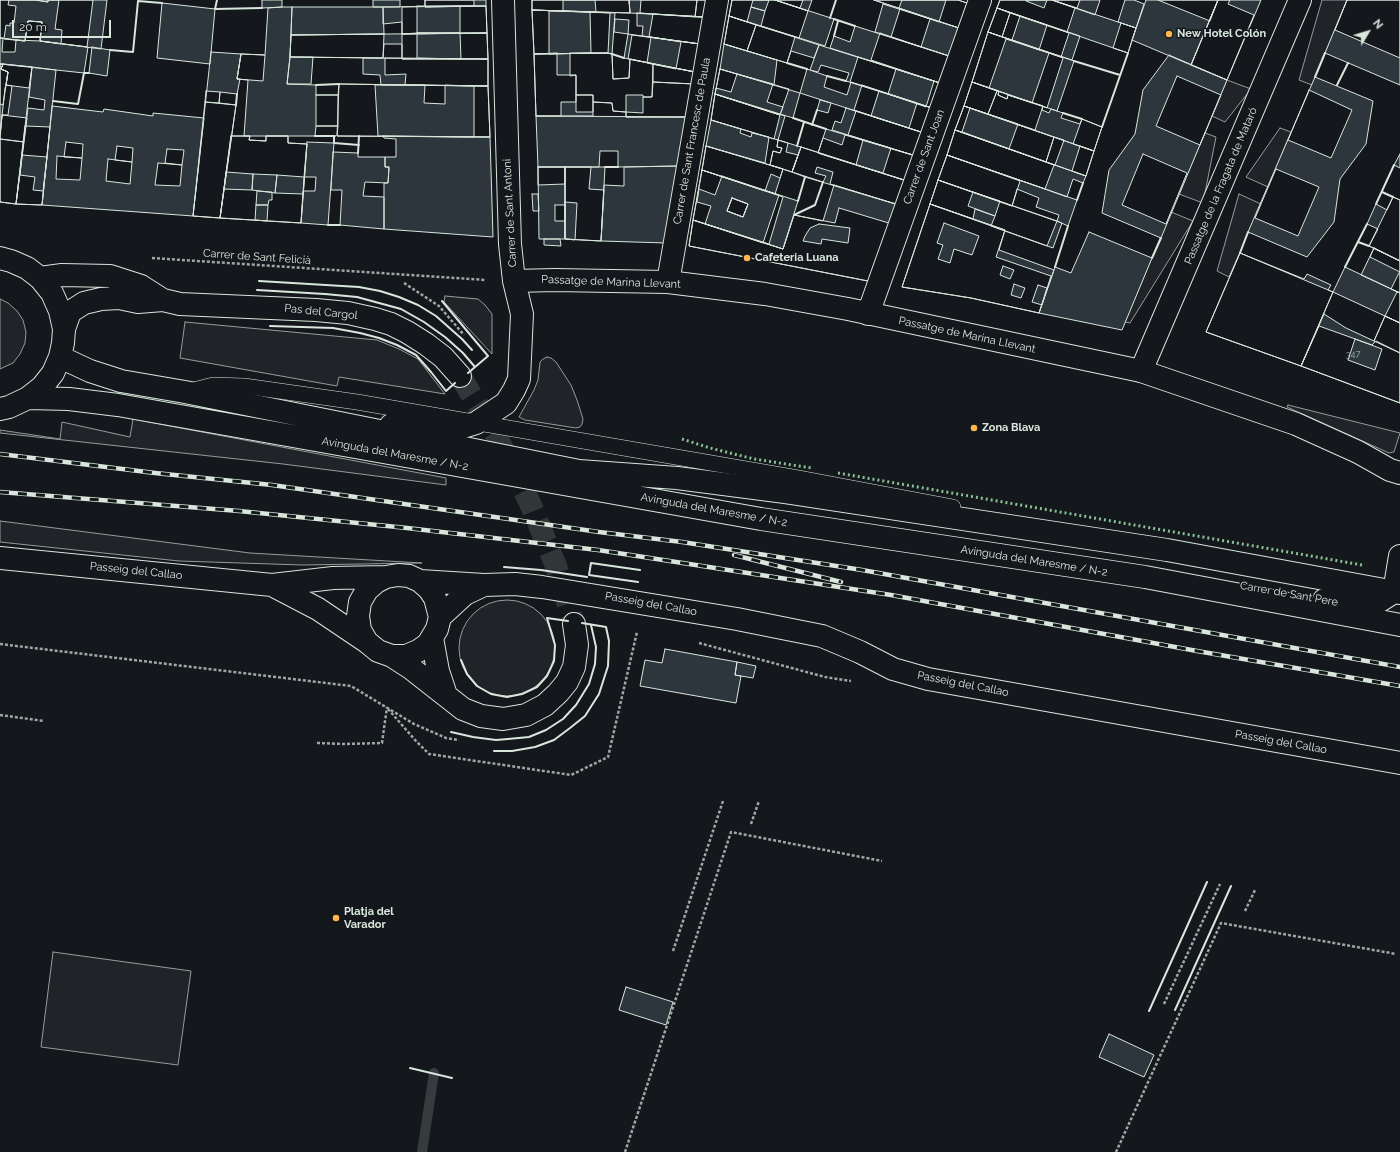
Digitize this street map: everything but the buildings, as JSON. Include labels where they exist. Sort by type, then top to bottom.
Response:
[{"type":"street","name":"Carrer de Sant Antoni","points":[[327,421],[450,431],[476,423],[506,403],[519,379],[522,314],[514,281],[510,244],[503,0]]},
{"type":"street","name":"Carrer de Sant Francesc de Paula","points":[[668,282],[717,0]]},
{"type":"street","name":"Carrer de Sant Joan","points":[[868,314],[980,0]]},
{"type":"street","name":"Passatge de la Fragata de Mataró","points":[[1142,371],[1300,0]]},
{"type":"street","points":[[0,258],[27,268],[40,278],[52,293],[60,311],[64,329],[60,357],[46,382],[28,398],[9,407],[0,409]]},
{"type":"street","name":"Pas del Cargol","points":[[40,278],[62,275],[110,276],[141,286],[163,300]]},
{"type":"street","name":"Passatge de Marina Llevant","points":[[514,281],[555,280],[668,282],[765,294],[1142,371],[1296,424],[1358,452],[1390,470],[1400,473]]},
{"type":"street","name":"Pas del Cargol","points":[[64,329],[70,312],[84,303],[101,299],[119,298],[138,302],[163,300],[180,304],[316,310],[348,313],[391,324],[407,332],[443,357],[460,376]]},
{"type":"street","name":"Avinguda del Maresme / N-2","points":[[60,357],[90,371],[121,382],[185,392],[579,472],[677,478],[777,491],[1167,550],[1397,592]]},
{"type":"street","name":"Avinguda del Maresme / N-2","points":[[28,398],[69,399],[118,404],[761,519],[1145,577],[1400,625]]},
{"type":"street","points":[[1397,592],[1400,556]]},
{"type":"street","name":"Passeig del Callao","points":[[0,558],[272,585],[333,578],[386,577],[398,575],[409,576],[420,581],[484,585],[515,584],[542,586],[752,622],[822,636],[860,652],[893,669],[928,679],[1400,763]]},
{"type":"street","name":"Passeig del Callao","points":[[367,642],[360,630],[358,616],[360,602],[367,590],[376,582],[386,577]]},
{"type":"street","name":"Carrer de Sant Pere","points":[[1145,577],[1187,577],[1353,605],[1375,604],[1397,592]]},
{"type":"street","points":[[420,581],[429,589],[435,598],[440,617]]},
{"type":"street","name":"Passeig del Callao","points":[[272,585],[318,609],[378,651],[392,656],[406,656],[418,651],[428,644],[437,629],[440,617],[465,594],[484,585]]},
{"type":"street","points":[[392,656],[446,694],[463,709],[481,716],[503,719],[526,715],[545,705],[562,688],[574,667],[577,645],[574,624]]},
{"type":"street","points":[[432,638],[438,671],[446,694]]},
{"type":"lane","points":[[185,392],[213,385],[244,386],[357,402],[798,478],[950,506],[1025,528]]},
{"type":"path","name":"Carrer de Sant Felicià","points":[[145,258],[494,281],[514,281]]},
{"type":"path","points":[[404,283],[439,306],[467,338]]},
{"type":"path","points":[[0,644],[351,686],[414,724],[446,738],[460,740]]},
{"type":"path","points":[[317,743],[382,743],[387,708]]},
{"type":"path","points":[[0,714],[44,721]]},
{"type":"path","points":[[673,951],[723,801]]},
{"type":"path","points":[[751,824],[758,801]]},
{"type":"path","points":[[625,1152],[731,832],[882,860]]},
{"type":"path","points":[[1164,1004],[1220,884]]},
{"type":"path","points":[[1245,911],[1255,890]]},
{"type":"path","points":[[1116,1152],[1221,922],[1396,954]]},
{"type":"shaded area","points":[[1322,0],[1347,0],[1312,85],[1299,80]]},
{"type":"shaded area","points":[[1227,80],[1251,89],[1225,122],[1212,116]]},
{"type":"shaded area","points":[[1280,128],[1291,132],[1268,187],[1246,177]]},
{"type":"shaded area","points":[[1205,133],[1216,137],[1203,203],[1179,194]]},
{"type":"shaded area","points":[[1239,194],[1261,204],[1229,277],[1217,271]]},
{"type":"shaded area","points":[[1171,212],[1193,221],[1130,323],[1125,322]]},
{"type":"shaded area","points":[[445,296],[478,299],[485,305],[492,314],[492,354],[444,302]]},
{"type":"shaded area","points":[[0,299],[8,303],[17,311],[23,320],[26,332],[25,343],[20,354],[13,363],[0,369]]},
{"type":"shaded area","points":[[185,322],[377,340],[418,359],[445,394],[339,377],[337,386],[180,358]]},
{"type":"shaded area","points":[[547,357],[556,362],[571,385],[583,419],[580,427],[576,428],[525,420],[519,417],[538,380],[540,362]]},
{"type":"shaded area","points":[[1288,405],[1400,433],[1394,452],[1389,453],[1287,407]]},
{"type":"shaded area","points":[[133,419],[446,478],[446,485],[283,464],[0,433],[0,430],[60,439],[62,422],[130,437]]},
{"type":"shaded area","points":[[0,521],[250,553],[422,563],[302,565],[179,561],[0,542]]},
{"type":"shaded area","points":[[507,600],[525,604],[534,608],[541,614],[547,621],[551,630],[555,648],[551,666],[547,675],[541,682],[534,688],[525,692],[507,696],[489,692],[480,688],[473,682],[467,675],[463,666],[459,648],[463,630],[467,621],[473,614],[480,608],[489,604]]},
{"type":"shaded area","points":[[53,952],[191,971],[178,1065],[41,1047]]},
{"type":"waterway","points":[[422,1152],[434,1073]]},
{"type":"tunnel","points":[[460,376],[496,435],[530,503],[556,566],[574,624]]},
{"type":"railway","points":[[0,454],[155,473],[272,485],[599,532],[682,542],[862,570],[1400,667]]},
{"type":"railway","points":[[0,492],[239,511],[407,528],[598,550],[891,595],[1197,651],[1400,686]]},
{"type":"railway","points":[[734,555],[841,582]]},
{"type":"hedge","points":[[682,439],[754,459],[812,468]]},
{"type":"hedge","points":[[838,473],[1362,565]]},
{"type":"wall","points":[[217,0],[215,9],[262,8]]},
{"type":"wall","points":[[830,18],[836,0]]},
{"type":"wall","points":[[110,50],[133,52],[138,1],[162,3]]},
{"type":"wall","points":[[834,19],[855,26]]},
{"type":"wall","points":[[834,36],[838,21]]},
{"type":"wall","points":[[1102,127],[1128,53]]},
{"type":"wall","points":[[1315,77],[1325,53]]},
{"type":"wall","points":[[612,54],[624,58]]},
{"type":"wall","points":[[1074,61],[1120,75]]},
{"type":"wall","points":[[787,63],[807,69]]},
{"type":"wall","points":[[1337,85],[1348,63]]},
{"type":"wall","points":[[53,101],[78,104],[84,73],[89,73]]},
{"type":"wall","points":[[827,76],[846,81]]},
{"type":"wall","points":[[316,85],[339,84]]},
{"type":"wall","points":[[236,105],[237,94]]},
{"type":"wall","points":[[812,125],[817,110]]},
{"type":"wall","points":[[1063,113],[1082,119]]},
{"type":"wall","points":[[793,118],[826,129]]},
{"type":"wall","points":[[797,146],[804,122]]},
{"type":"wall","points":[[315,136],[335,136]]},
{"type":"wall","points":[[334,136],[334,143],[359,145]]},
{"type":"wall","points":[[358,153],[359,136]]},
{"type":"wall","points":[[1376,204],[1394,165]]},
{"type":"wall","points":[[605,167],[618,167]]},
{"type":"wall","points":[[798,201],[805,177]]},
{"type":"wall","points":[[794,215],[815,205],[823,182]]},
{"type":"wall","points":[[1077,200],[1083,183]]},
{"type":"wall","points":[[1382,192],[1393,197]]},
{"type":"wall","points":[[1345,267],[1367,224]]},
{"type":"wall","points":[[328,225],[340,225]]},
{"type":"wall","points":[[1055,267],[1068,226]]},
{"type":"wall","points":[[1240,253],[1248,232]]},
{"type":"wall","points":[[1152,258],[1161,238]]},
{"type":"wall","points":[[1358,242],[1369,246]]},
{"type":"wall","points":[[259,281],[359,287],[380,291],[399,297],[418,305],[436,316],[472,350]]},
{"type":"wall","points":[[257,290],[357,297],[401,309],[424,322],[445,337],[463,353],[475,367]]},
{"type":"wall","points":[[442,301],[488,356],[468,373]]},
{"type":"wall","points":[[270,326],[333,328],[379,338],[416,355],[446,391],[455,383]]},
{"type":"wall","points":[[638,582],[589,575],[591,563],[640,570]]},
{"type":"wall","points":[[504,567],[541,570],[587,577]]},
{"type":"wall","points":[[461,660],[467,674],[477,686],[491,694],[507,697],[522,694],[537,687],[547,676],[554,661],[555,645],[547,618],[568,621]]},
{"type":"wall","points":[[494,751],[512,751],[535,747],[554,740],[585,716],[599,694],[608,666],[609,641],[606,627],[582,623]]},
{"type":"wall","points":[[451,732],[496,740],[529,737],[546,730],[563,719],[576,705],[589,684],[595,664],[596,647],[591,625]]},
{"type":"wall","points":[[1149,1011],[1207,882]]},
{"type":"wall","points":[[1175,1010],[1231,886]]},
{"type":"wall","points":[[410,1068],[452,1078]]},
{"type":"place","name":"New Hotel Colón","points":[[1169,34]]},
{"type":"place","name":"Cafeteria Luana","points":[[747,258]]},
{"type":"place","name":"Zona Blava","points":[[974,428]]},
{"type":"place","name":"Platja del Varador","points":[[336,918]]}]
